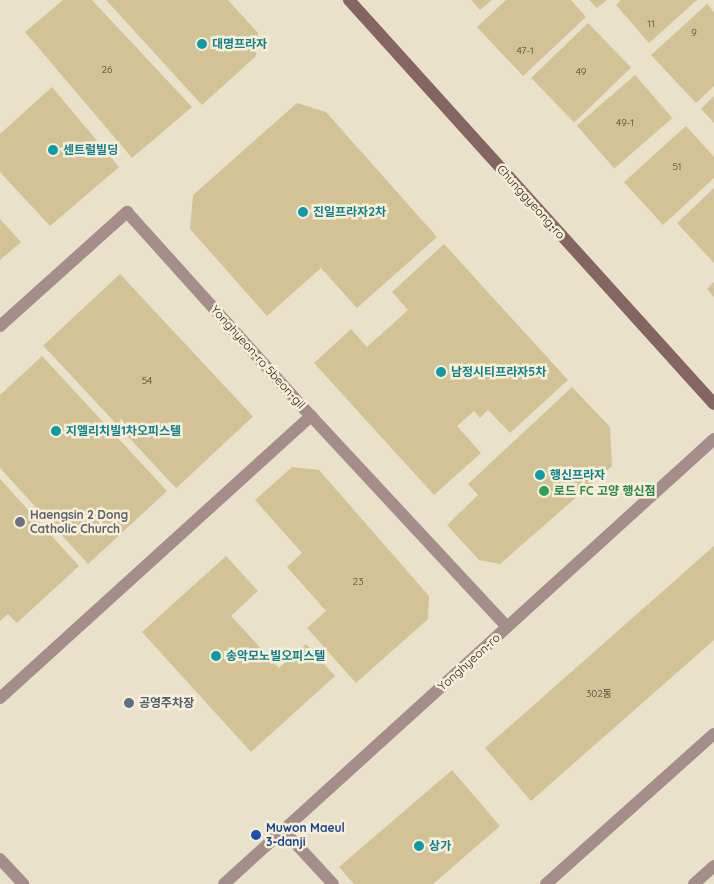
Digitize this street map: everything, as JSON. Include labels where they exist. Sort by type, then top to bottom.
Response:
[{"type":"main road","name":"Chunggyeong-ro","points":[[349,0],[714,404]]},
{"type":"street","name":"Yonghyeon-ro 5beon-gil","points":[[0,326],[127,212],[311,416],[507,627]]},
{"type":"street","points":[[0,698],[311,416]]},
{"type":"street","name":"Yonghyeon-ro","points":[[224,884],[714,439]]},
{"type":"street","points":[[546,884],[714,734]]},
{"type":"street","points":[[284,831],[333,884]]},
{"type":"street","points":[[0,858],[23,884]]},
{"type":"street","points":[[694,884],[714,866]]},
{"type":"building","points":[[63,0],[92,0],[192,107],[132,158],[25,32]]},
{"type":"building","name":"대명프라자","points":[[106,0],[228,0],[258,33],[256,56],[202,105]]},
{"type":"building","points":[[471,0],[492,0],[480,10]]},
{"type":"building","points":[[506,0],[571,0],[586,17],[523,76],[477,27]]},
{"type":"building","points":[[589,0],[607,0],[597,8]]},
{"type":"building","points":[[621,0],[697,0],[649,43],[616,5]]},
{"type":"building","points":[[707,4],[714,12],[714,86],[696,103],[651,55]]},
{"type":"building","points":[[588,23],[631,68],[574,122],[531,78]]},
{"type":"building","points":[[635,75],[672,118],[614,169],[577,126]]},
{"type":"building","name":"센트럴빌딩","points":[[52,87],[119,167],[50,226],[0,172],[0,134]]},
{"type":"building","points":[[714,96],[714,123],[701,109]]},
{"type":"building","name":"진일프라자2차","points":[[297,103],[326,112],[437,237],[357,308],[321,268],[267,316],[190,229],[193,195]]},
{"type":"building","points":[[686,126],[714,157],[714,178],[663,225],[624,182]]},
{"type":"building","points":[[714,188],[714,263],[677,223]]},
{"type":"building","points":[[0,219],[21,242],[0,260]]},
{"type":"building","name":"남정시티프라자5차","points":[[444,244],[568,380],[510,433],[488,410],[480,418],[474,411],[457,426],[481,453],[434,495],[314,363],[351,329],[367,347],[408,310],[392,292]]},
{"type":"building","points":[[120,274],[253,417],[176,488],[43,346]]},
{"type":"building","points":[[714,282],[714,297],[707,289]]},
{"type":"building","name":"지엘리치빌1차오피스텔","points":[[42,356],[167,491],[88,564],[0,468],[0,395]]},
{"type":"building","name":"행신프라자","points":[[572,387],[610,427],[612,466],[500,564],[479,560],[447,525],[478,495],[468,484]]},
{"type":"building","points":[[292,467],[319,470],[429,596],[428,619],[356,683],[307,628],[326,611],[287,567],[302,553],[255,500]]},
{"type":"building","name":"Haengsin 2 Dong Catholic Church","points":[[0,479],[79,566],[17,623],[8,614],[0,621]]},
{"type":"building","points":[[714,546],[714,640],[531,801],[485,748]]},
{"type":"building","name":"송악모노빌오피스텔","points":[[226,556],[258,591],[231,616],[279,668],[306,644],[335,676],[251,752],[142,632]]},
{"type":"building","name":"상가","points":[[452,770],[500,826],[433,884],[354,884],[339,867]]},
{"type":"place","name":"대명프라자","points":[[202,44]]},
{"type":"place","name":"센트럴빌딩","points":[[53,150]]},
{"type":"place","name":"진일프라자2차","points":[[303,212]]},
{"type":"place","name":"남정시티프라자5차","points":[[441,372]]},
{"type":"place","name":"지엘리치빌1차오피스텔","points":[[56,431]]},
{"type":"place","name":"행신프라자","points":[[540,475]]},
{"type":"place","name":"로드 FC 고양 행신점","points":[[544,491]]},
{"type":"place","name":"Haengsin 2 Dong Catholic Church","points":[[20,522]]},
{"type":"place","name":"송악모노빌오피스텔","points":[[216,656]]},
{"type":"place","name":"공영주차장","points":[[129,703]]},
{"type":"place","name":"Muwon Maeul 3-danji","points":[[256,835]]},
{"type":"place","name":"상가","points":[[419,846]]}]
